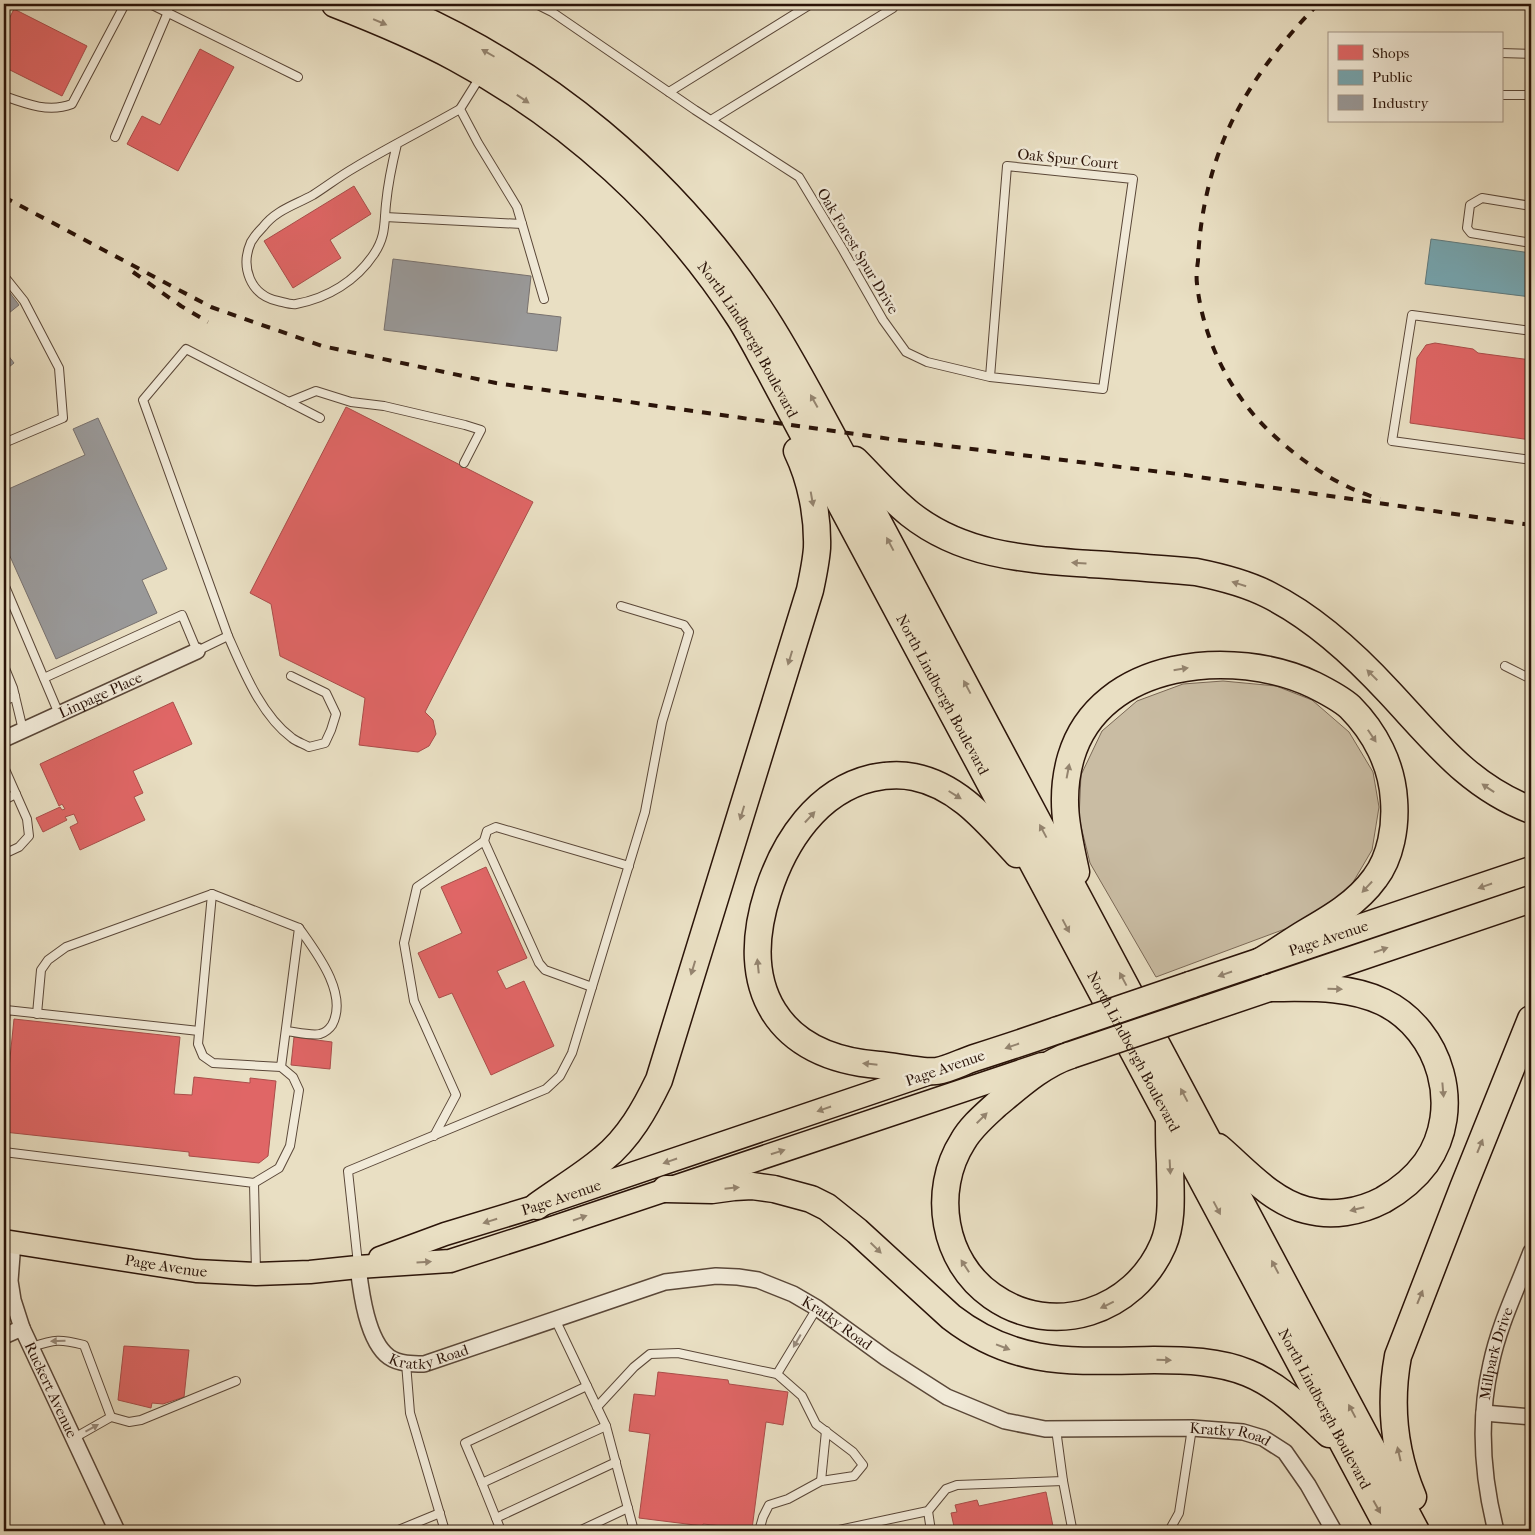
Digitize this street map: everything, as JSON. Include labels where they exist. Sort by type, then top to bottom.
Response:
[{"type":"highway","name":"North Lindbergh Boulevard","points":[[335,4],[408,34],[456,58],[550,117],[577,137],[657,212],[693,255],[740,318],[1390,1531]]},
{"type":"highway","name":"North Lindbergh Boulevard","points":[[388,4],[464,40],[513,68],[558,98],[623,150],[701,231],[766,318],[835,441],[1416,1531]]},
{"type":"highway","points":[[536,1206],[604,1159],[639,1117],[659,1080],[802,618],[813,577],[817,548],[808,481],[802,462],[790,437],[734,335],[618,174]]},
{"type":"highway","points":[[835,441],[910,514],[927,526],[960,543],[995,554],[1016,558],[1196,572],[1268,594],[1307,617],[1339,643],[1467,774],[1496,794],[1531,810]]},
{"type":"highway","points":[[1083,904],[1066,830],[1065,792],[1072,755],[1081,734],[1102,707],[1116,695],[1148,677],[1167,671],[1209,665],[1246,666],[1288,675],[1327,692],[1349,707],[1374,737],[1384,755],[1390,773],[1395,809],[1394,828],[1390,847],[1376,878],[1351,904],[1323,924],[1259,962]]},
{"type":"highway","points":[[936,1071],[842,1060],[810,1047],[796,1037],[774,1013],[765,996],[760,980],[757,946],[764,905],[771,883],[788,846],[797,831],[811,815],[834,794],[865,780],[900,775],[914,777],[950,791],[980,814],[1043,883]]},
{"type":"highway","name":"Page Avenue","points":[[936,1071],[1531,870]]},
{"type":"highway","name":"Page Avenue","points":[[1063,1057],[1531,899]]},
{"type":"highway","points":[[1206,1137],[1274,1196],[1293,1205],[1322,1213],[1355,1210],[1373,1205],[1388,1197],[1416,1176],[1427,1162],[1436,1144],[1442,1124],[1444,1087],[1440,1067],[1428,1042],[1412,1021],[1400,1011],[1382,1001],[1341,989],[1268,988]]},
{"type":"highway","points":[[1431,1531],[1404,1477],[1397,1452],[1392,1403],[1396,1370],[1406,1334],[1531,1019]]},
{"type":"highway","points":[[1063,1057],[1006,1097],[972,1129],[962,1142],[949,1172],[944,1204],[950,1238],[967,1271],[991,1296],[1023,1312],[1060,1316],[1077,1315],[1096,1310],[1131,1291],[1153,1264],[1163,1244],[1171,1206],[1169,1118]]},
{"type":"highway","points":[[666,1189],[712,1190],[752,1186],[774,1189],[811,1199],[842,1217],[951,1317],[985,1339],[1023,1354],[1044,1359],[1182,1361],[1230,1367],[1266,1382],[1285,1394],[1346,1452]]},
{"type":"main road","name":"Page Avenue","points":[[8,1242],[196,1270],[256,1274],[310,1272],[450,1261],[494,1248],[1063,1057]]},
{"type":"main road","name":"Page Avenue","points":[[358,1267],[446,1234],[536,1206],[936,1071]]},
{"type":"street","name":"Linpage Place","points":[[4,739],[197,651]]},
{"type":"street","name":"Ruckert Avenue","points":[[8,1242],[13,1300],[22,1328],[74,1438],[114,1530]]},
{"type":"street","name":"Millpark Drive","points":[[1531,1252],[1502,1326],[1490,1364],[1484,1413],[1531,1417]]},
{"type":"street","name":"Kratky Road","points":[[358,1267],[368,1322],[380,1347],[390,1357],[406,1363],[424,1364],[665,1282],[716,1276],[758,1280],[793,1294],[816,1308],[886,1358],[947,1397],[1005,1421],[1045,1429],[1192,1428],[1243,1432],[1263,1438],[1285,1452],[1308,1485],[1334,1531]]},
{"type":"street","points":[[4,1336],[22,1328]]},
{"type":"street","points":[[1484,1413],[1483,1458],[1488,1498],[1496,1531]]},
{"type":"lane","points":[[4,96],[30,105],[50,108],[72,104],[126,4]]},
{"type":"lane","points":[[150,4],[298,78]]},
{"type":"lane","name":"Oak Forest Spur Drive","points":[[536,4],[552,12],[669,92],[799,177],[883,320],[906,352],[927,362],[990,377]]},
{"type":"lane","points":[[669,92],[811,4]]},
{"type":"lane","points":[[711,120],[893,8],[880,4]]},
{"type":"lane","points":[[115,137],[168,12]]},
{"type":"lane","points":[[1502,53],[1531,54]]},
{"type":"lane","points":[[397,144],[391,168],[385,230],[374,254],[343,287],[327,294],[294,304],[268,299],[260,293],[249,281],[247,269],[248,254],[252,242],[274,215],[313,195],[354,168],[397,144],[460,109],[482,73]]},
{"type":"lane","points":[[1502,95],[1531,95]]},
{"type":"lane","points":[[460,109],[478,143],[517,207],[544,299]]},
{"type":"lane","name":"Oak Spur Court","points":[[1007,166],[1133,179],[1104,389],[990,377],[1007,166]]},
{"type":"lane","points":[[1531,206],[1482,198],[1470,205],[1467,228],[1471,233],[1531,243]]},
{"type":"lane","points":[[385,218],[522,224]]},
{"type":"lane","points":[[4,276],[24,301],[59,368],[63,418],[4,443]]},
{"type":"lane","points":[[1531,331],[1412,315],[1392,441],[1531,460]]},
{"type":"lane","points":[[291,676],[326,693],[336,714],[332,730],[325,743],[309,747],[292,738],[272,718],[248,681],[228,636],[143,400],[186,350],[320,418]]},
{"type":"lane","points":[[289,402],[316,391],[351,402],[384,406],[481,430],[464,463]]},
{"type":"lane","points":[[4,584],[59,714]]},
{"type":"lane","points":[[358,1267],[348,1171],[546,1089],[560,1076],[572,1053],[645,812],[662,722],[689,632],[684,625],[621,606]]},
{"type":"lane","points":[[44,678],[182,615],[197,651],[228,636]]},
{"type":"lane","points":[[4,666],[15,696],[24,730]]},
{"type":"lane","points":[[1505,666],[1531,680]]},
{"type":"lane","points":[[4,701],[15,696]]},
{"type":"lane","points":[[4,767],[27,819],[29,836],[19,847],[4,854]]},
{"type":"lane","points":[[4,800],[16,794]]},
{"type":"lane","points":[[434,1136],[456,1095],[414,1002],[404,943],[416,887],[484,841],[487,831],[496,827],[629,866]]},
{"type":"lane","points":[[484,841],[539,963],[546,970],[592,987]]},
{"type":"lane","points":[[4,1152],[254,1183],[279,1168],[290,1146],[299,1090],[293,1077],[281,1067],[212,1063],[203,1056],[198,1044],[212,894]]},
{"type":"lane","points":[[37,1014],[41,970],[48,960],[66,947],[212,894],[299,928],[326,968],[335,992],[336,1017],[330,1028],[321,1034],[286,1031]]},
{"type":"lane","points":[[281,1067],[299,928]]},
{"type":"lane","points":[[4,1033],[6,1010],[199,1031]]},
{"type":"lane","points":[[254,1183],[256,1274]]},
{"type":"lane","points":[[777,1374],[816,1308]]},
{"type":"lane","points":[[555,1319],[606,1426],[634,1531]]},
{"type":"lane","points":[[32,1347],[54,1340],[67,1340],[84,1345],[111,1418]]},
{"type":"lane","points":[[597,1406],[634,1367],[650,1354],[678,1353],[777,1374],[802,1396],[816,1424],[853,1452],[863,1464],[854,1476],[821,1481],[788,1499],[769,1505],[759,1531]]},
{"type":"lane","points":[[406,1363],[410,1413],[445,1531]]},
{"type":"lane","points":[[74,1438],[111,1418],[129,1422],[141,1420],[236,1381]]},
{"type":"lane","points":[[501,1531],[465,1443],[587,1386]]},
{"type":"lane","points":[[482,1483],[606,1426]]},
{"type":"lane","points":[[1169,1531],[1179,1513],[1192,1428]]},
{"type":"lane","points":[[1056,1429],[1072,1528]]},
{"type":"lane","points":[[821,1481],[826,1431]]},
{"type":"lane","points":[[496,1518],[616,1462]]},
{"type":"lane","points":[[834,1531],[928,1511],[946,1489],[957,1485],[1063,1481]]},
{"type":"lane","points":[[579,1531],[628,1508]]},
{"type":"lane","points":[[928,1511],[931,1531]]},
{"type":"lane","points":[[396,1531],[440,1513]]},
{"type":"shaded area","points":[[1223,681],[1276,686],[1312,700],[1349,732],[1373,772],[1379,807],[1372,850],[1352,884],[1323,912],[1293,926],[1156,977],[1090,863],[1079,818],[1081,775],[1102,731],[1137,701],[1183,684]]},
{"type":"building: Shops","points":[[14,9],[87,46],[62,96],[4,67],[4,29]]},
{"type":"building: Shops","points":[[200,49],[234,67],[178,171],[127,144],[142,116],[160,125]]},
{"type":"building: Shops","points":[[354,186],[371,214],[330,240],[341,258],[293,288],[264,241]]},
{"type":"building: Shops","points":[[1435,343],[1473,349],[1478,353],[1531,360],[1531,440],[1410,423],[1417,358],[1426,345]]},
{"type":"building: Shops","points":[[346,407],[533,502],[425,712],[433,720],[436,734],[429,746],[418,752],[359,745],[365,698],[280,656],[271,604],[250,593]]},
{"type":"building: Shops","points":[[173,702],[192,744],[133,771],[143,793],[134,797],[145,820],[80,850],[70,827],[78,823],[74,814],[65,817],[67,820],[43,832],[36,818],[60,807],[62,810],[65,809],[62,804],[59,806],[40,764]]},
{"type":"building: Shops","points":[[486,867],[527,958],[497,971],[506,989],[524,981],[554,1046],[491,1075],[452,993],[439,998],[418,953],[462,933],[441,887]]},
{"type":"building: Shops","points":[[14,1019],[180,1037],[174,1094],[192,1095],[194,1077],[250,1083],[250,1078],[276,1081],[268,1156],[259,1163],[189,1156],[189,1152],[4,1132]]},
{"type":"building: Shops","points":[[294,1037],[332,1042],[330,1069],[291,1065]]},
{"type":"building: Shops","points":[[124,1346],[189,1350],[184,1397],[163,1404],[152,1403],[151,1408],[118,1400]]},
{"type":"building: Shops","points":[[658,1372],[728,1380],[729,1384],[788,1392],[783,1425],[766,1422],[752,1529],[703,1524],[703,1526],[639,1518],[650,1434],[629,1431],[634,1394],[655,1396]]},
{"type":"building: Shops","points":[[1046,1492],[1054,1531],[955,1531],[951,1513],[957,1512],[955,1505],[977,1500],[979,1506]]},
{"type":"building: Public","points":[[1431,239],[1531,253],[1531,297],[1425,284]]},
{"type":"building: Industry","points":[[393,259],[531,276],[527,313],[561,317],[557,351],[384,330]]},
{"type":"building: Industry","points":[[4,285],[19,305],[4,317]]},
{"type":"building: Industry","points":[[4,350],[14,363],[4,371]]},
{"type":"building: Industry","points":[[98,418],[167,569],[142,580],[157,613],[56,659],[4,543],[4,491],[85,455],[73,429]]},
{"type":"railway","points":[[1318,4],[1286,40],[1257,78],[1240,106],[1223,142],[1205,201],[1199,241],[1197,284],[1205,324],[1220,363],[1241,399],[1254,415],[1280,441],[1306,462],[1334,480],[1380,499]]},
{"type":"railway","points":[[4,197],[211,307],[322,346],[496,383],[890,439],[1178,474],[1531,525]]},
{"type":"railway","points":[[133,272],[181,306],[208,322]]}]
